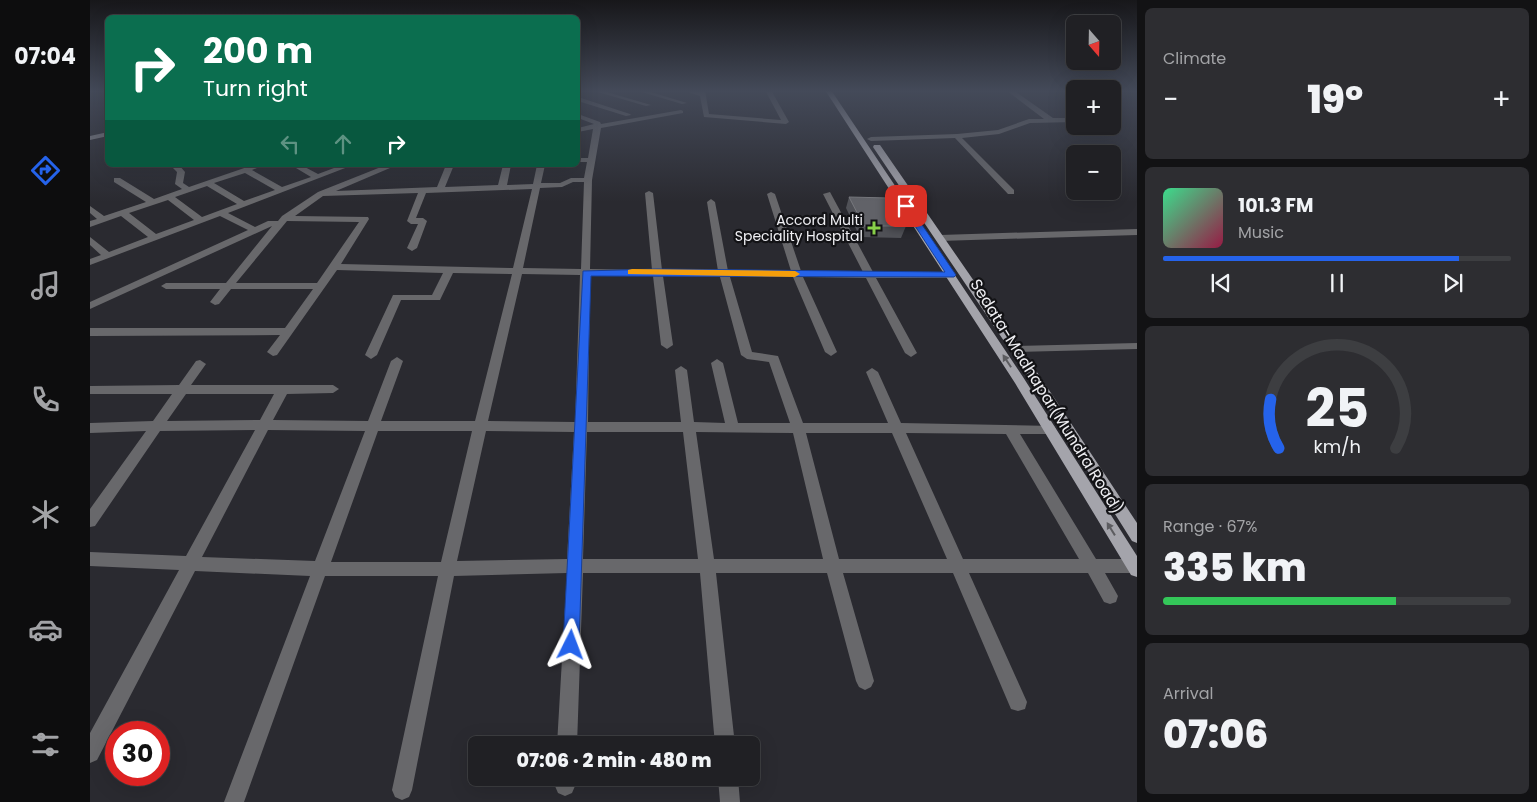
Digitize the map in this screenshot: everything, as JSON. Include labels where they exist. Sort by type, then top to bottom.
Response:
[{"type":"main road","name":"Sedata-Madhapar(Mundra Road)","points":[[853,127],[951,275],[1136,568]]},
{"type":"main road","name":"Sedata-Madhapar(Mundra Road)","points":[[863,127],[1015,349],[1137,536]]},
{"type":"main road","points":[[90,133],[105,130]]},
{"type":"main road","points":[[90,138],[105,135]]},
{"type":"street","points":[[567,736],[581,427],[588,180],[598,127]]},
{"type":"street","points":[[871,139],[957,136],[999,132],[1011,127]]},
{"type":"street","points":[[957,136],[1011,192]]},
{"type":"street","points":[[580,160],[592,160]]},
{"type":"street","points":[[177,167],[181,172],[179,184],[189,190]]},
{"type":"street","points":[[90,224],[254,167]]},
{"type":"street","points":[[299,167],[316,176]]},
{"type":"street","points":[[90,262],[343,167]]},
{"type":"street","points":[[215,302],[282,221],[320,194],[344,183],[398,167]]},
{"type":"street","points":[[440,189],[449,167]]},
{"type":"street","points":[[502,187],[507,167]]},
{"type":"street","points":[[402,790],[448,569],[480,427],[519,273],[541,167]]},
{"type":"street","points":[[246,170],[280,190]]},
{"type":"street","points":[[330,171],[344,183]]},
{"type":"street","points":[[117,180],[153,202]]},
{"type":"street","points":[[320,194],[562,185],[571,180],[588,180]]},
{"type":"street","points":[[208,183],[243,204]]},
{"type":"street","points":[[412,248],[423,221],[411,222],[423,190]]},
{"type":"street","points":[[649,194],[667,345]]},
{"type":"street","points":[[771,194],[797,274],[831,352]]},
{"type":"street","points":[[827,194],[911,353]]},
{"type":"street","points":[[170,197],[200,220]]},
{"type":"street","points":[[711,202],[724,274],[747,355],[774,359],[798,428],[833,566],[866,681]]},
{"type":"street","points":[[90,209],[104,220]]},
{"type":"street","points":[[123,213],[155,238]]},
{"type":"street","points":[[220,213],[254,230]]},
{"type":"street","points":[[90,306],[271,223],[282,221],[365,219],[334,267],[273,352]]},
{"type":"street","points":[[940,238],[1137,232]]},
{"type":"street","points":[[90,240],[108,256]]},
{"type":"street","points":[[334,267],[519,273],[657,272],[951,275]]},
{"type":"street","points":[[371,355],[396,297],[436,298],[449,271]]},
{"type":"street","points":[[166,286],[320,286]]},
{"type":"street","points":[[90,332],[288,331]]},
{"type":"street","points":[[234,802],[397,360]]},
{"type":"street","points":[[717,363],[732,427]]},
{"type":"street","points":[[90,521],[200,364]]},
{"type":"street","points":[[681,370],[707,566],[723,736]]},
{"type":"street","points":[[872,372],[1018,702]]},
{"type":"street","points":[[90,753],[283,389]]},
{"type":"street","points":[[90,390],[333,389]]},
{"type":"street","points":[[90,428],[156,426],[374,426],[1049,429]]},
{"type":"street","points":[[1010,428],[1110,596]]},
{"type":"street","points":[[90,560],[190,562],[321,569],[575,566],[1092,566],[1136,568]]},
{"type":"street","points":[[729,786],[730,802]]},
{"type":"lane","points":[[1015,349],[1137,346]]},
{"type":"building","points":[[849,197],[889,198],[906,226],[864,226]]},
{"type":"slow traffic","points":[[632,272],[795,274]]},
{"type":"place","name":"Accord Multi Speciality Hospital","points":[[874,228]]},
{"type":"route","points":[[571,645],[586,273],[951,275],[906,206]]}]
